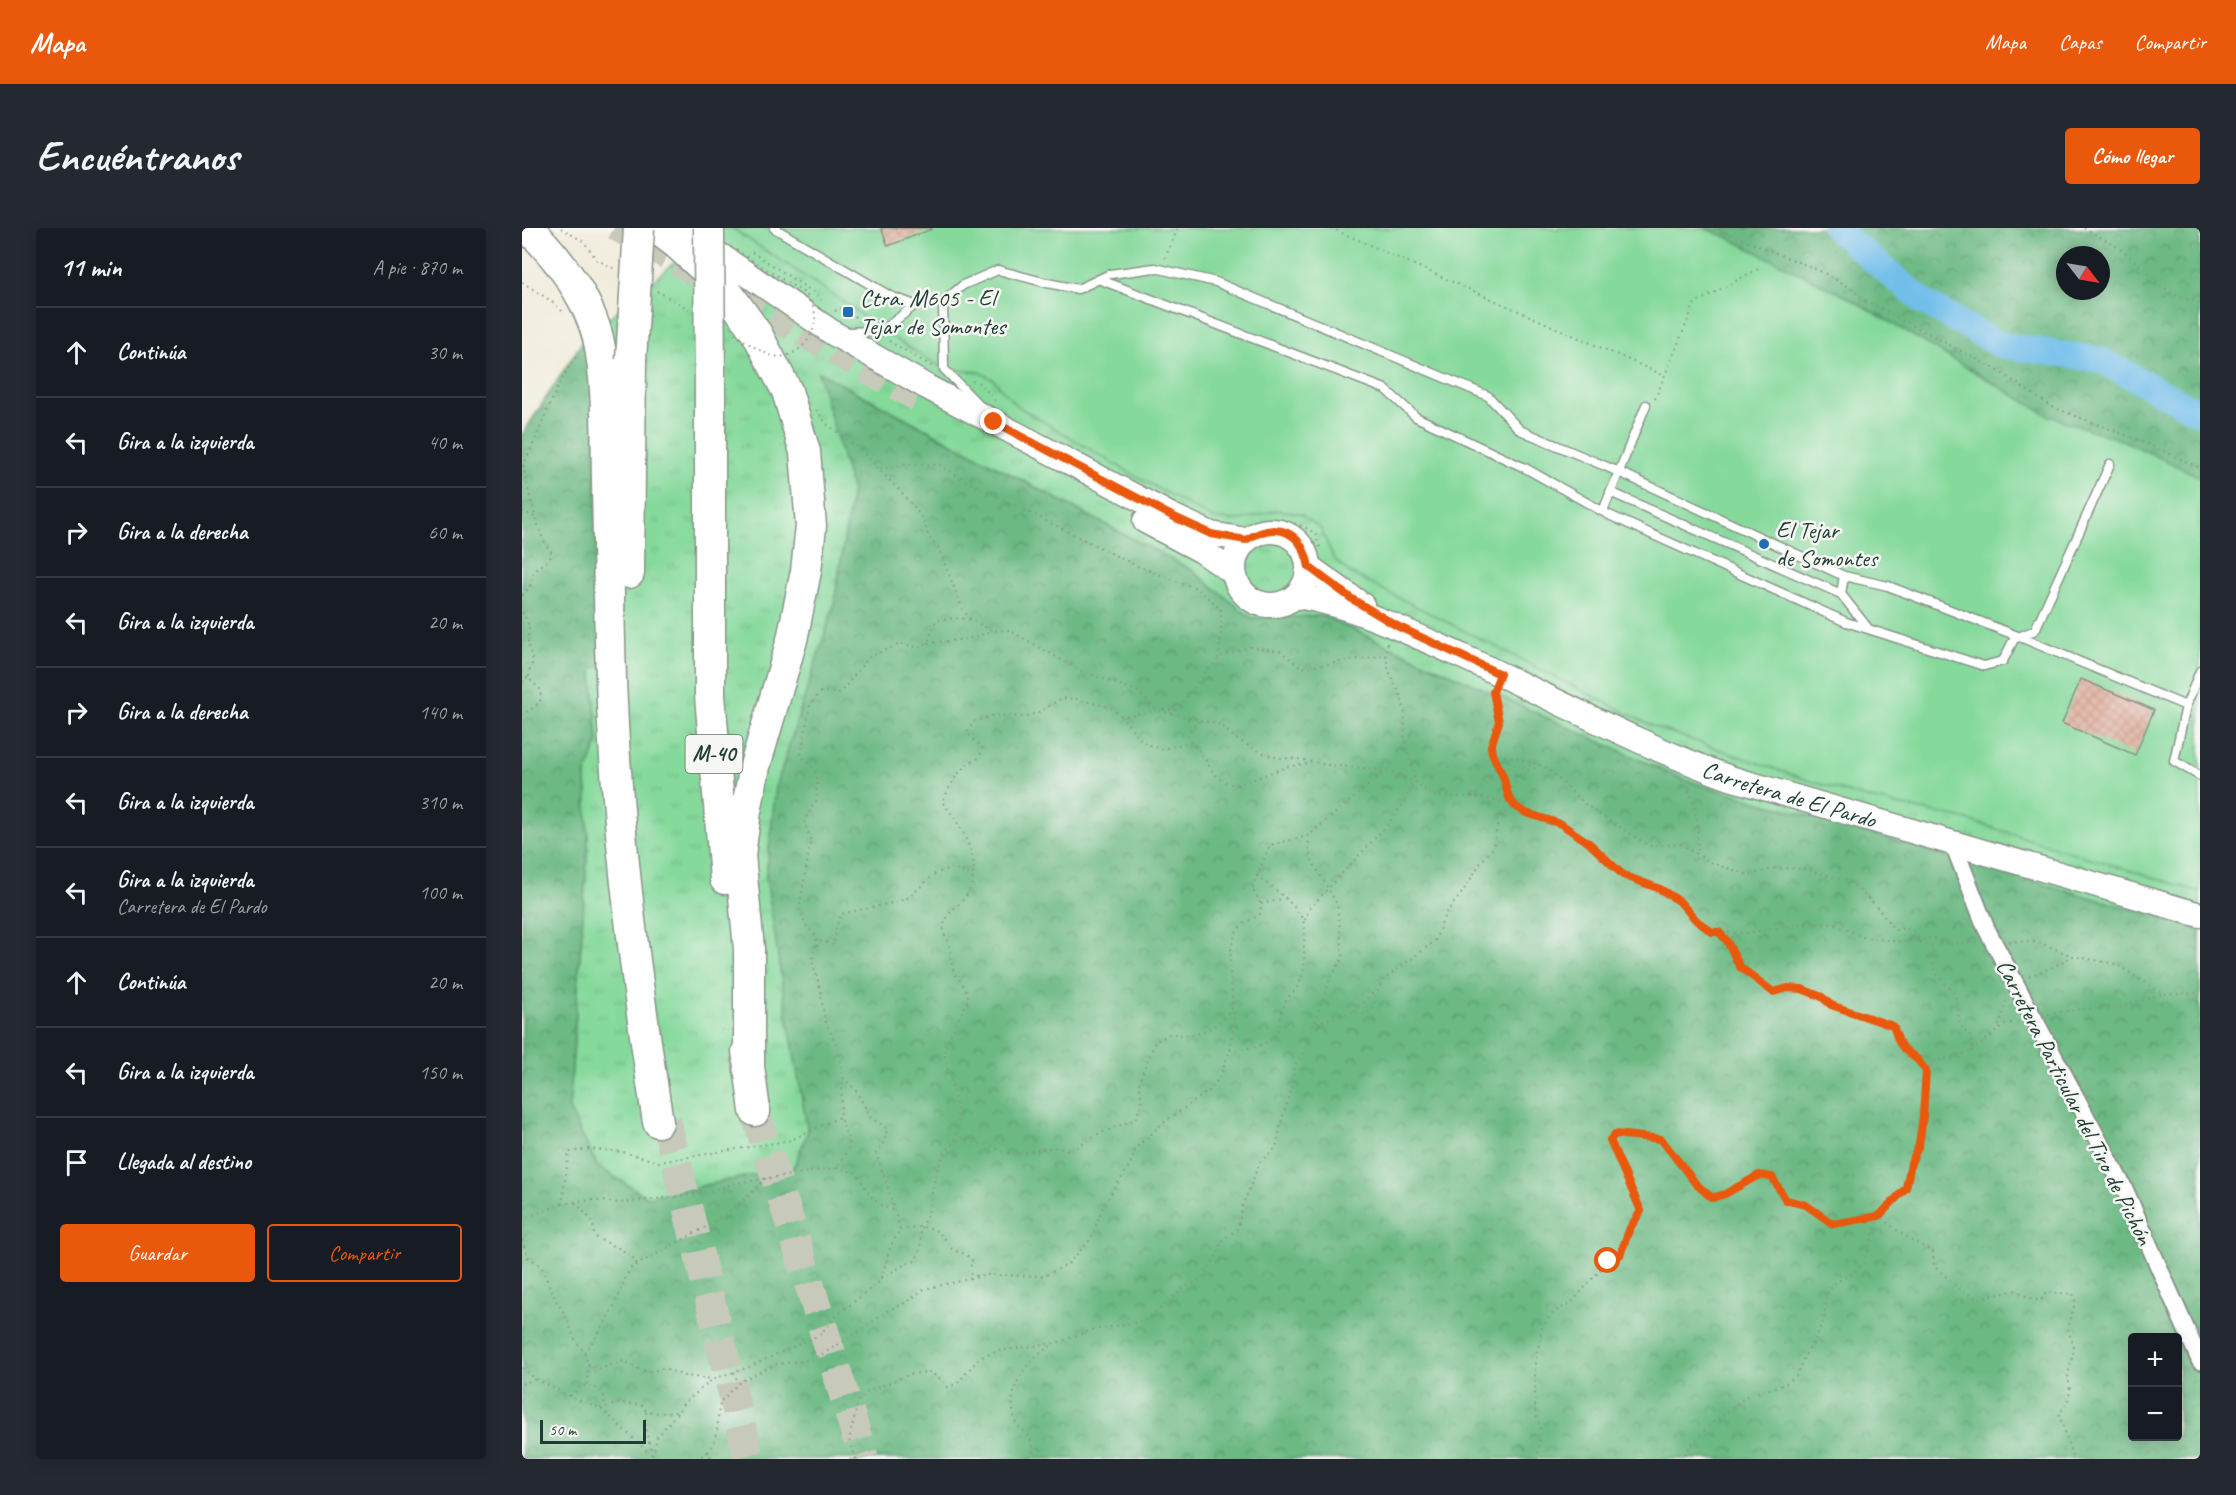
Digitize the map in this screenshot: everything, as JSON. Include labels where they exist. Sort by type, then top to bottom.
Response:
[{"type":"highway","points":[[533,233],[558,259],[588,308],[603,364],[611,680],[618,796],[642,1023],[662,1121],[627,704],[631,360],[639,228]]},
{"type":"highway","points":[[656,228],[723,286],[757,334],[787,391],[805,452],[811,526],[806,572],[792,640],[755,766],[740,855],[749,949],[749,1071]]},
{"type":"highway","name":"M-40","points":[[719,237],[710,395],[710,695],[723,867],[755,1111]]},
{"type":"street","points":[[680,228],[832,323],[927,387],[999,416],[1172,516],[1211,534],[1249,533],[1272,529],[1287,532],[1299,541],[1306,553],[1316,562],[1297,596],[1272,606],[1258,603],[1246,596],[1238,586],[1234,573],[1236,555],[1249,533]]},
{"type":"street","points":[[919,401],[1202,551],[1234,573]]},
{"type":"street","name":"Carretera de El Pardo","points":[[1316,562],[1352,599],[1397,626]]},
{"type":"street","name":"Carretera de El Pardo","points":[[1297,596],[1349,607],[1397,626],[1677,759],[1730,778],[2200,915]]},
{"type":"street","name":"Carretera Particular del Tiro de Pichón","points":[[1952,841],[1992,940],[2125,1190],[2200,1361]]},
{"type":"lane","points":[[774,228],[890,296],[915,305],[943,302],[963,285],[998,270],[1078,289],[1110,274],[1155,268],[1216,282],[1488,396],[1520,430],[1619,472],[1844,576],[1888,586],[2186,705]]},
{"type":"lane","points":[[1101,280],[1385,389],[1416,417],[1525,468],[1603,512],[1846,622],[1984,666],[2003,661],[2014,639],[2035,630],[2109,464]]},
{"type":"lane","points":[[943,302],[944,369],[999,416]]},
{"type":"lane","points":[[832,323],[882,331],[915,305]]},
{"type":"lane","points":[[1603,512],[1649,407]]},
{"type":"lane","points":[[1610,492],[1840,594],[1868,628]]},
{"type":"lane","points":[[1840,594],[1844,576]]},
{"type":"lane","points":[[2200,671],[2186,705],[2174,761],[2200,776]]},
{"type":"path","points":[[1160,269],[1179,228]]},
{"type":"path","points":[[1331,228],[1665,376]]},
{"type":"path","points":[[1714,228],[1818,270],[1846,285],[1868,302],[1996,370],[2052,407],[2165,450],[2200,468]]},
{"type":"path","points":[[2084,228],[2118,248],[2160,285],[2175,295],[2200,303]]},
{"type":"path","points":[[719,237],[806,294],[813,304],[816,320],[812,334],[805,345],[783,357],[772,356],[732,333]]},
{"type":"path","points":[[751,252],[816,294],[823,303]]},
{"type":"path","points":[[1649,407],[1665,376],[1695,303],[1758,269]]},
{"type":"path","points":[[522,282],[565,313]]},
{"type":"path","points":[[832,323],[844,308],[872,331],[949,375],[980,383],[999,416]]},
{"type":"path","points":[[522,595],[530,587],[530,579],[540,566],[550,560],[551,551],[546,546],[536,518],[522,465],[531,451],[559,383],[579,354]]},
{"type":"path","points":[[814,406],[828,425],[850,440],[913,505],[924,522],[929,538],[938,547],[944,559],[963,610],[972,620]]},
{"type":"path","points":[[880,469],[907,464],[940,465],[962,479],[1137,566],[1198,589],[1221,609],[1218,660]]},
{"type":"path","points":[[522,511],[536,518]]},
{"type":"path","points":[[1249,533],[1279,520],[1298,524],[1315,533],[1316,562]]},
{"type":"path","points":[[522,612],[528,623],[530,633],[528,642],[533,662],[529,676],[522,682]]},
{"type":"path","points":[[928,643],[936,620],[959,618],[972,620],[993,631]]},
{"type":"path","points":[[1397,626],[1388,639],[1387,670],[1405,711],[1405,742],[1409,750],[1415,782]]},
{"type":"path","points":[[816,948],[817,937],[807,927],[799,909],[811,841],[804,821],[819,798],[814,766],[801,755],[810,704],[821,692],[840,693],[869,657],[900,644],[918,647],[928,643],[967,639],[993,631],[1009,630],[1081,671],[1137,692],[1157,710],[1221,725],[1236,739],[1263,753],[1280,758],[1328,765]]},
{"type":"path","points":[[1119,715],[1178,710],[1201,677],[1223,654],[1250,647],[1280,651],[1302,668],[1386,655]]},
{"type":"path","points":[[1500,674],[1493,692],[1499,722],[1491,746],[1509,798],[1515,806]]},
{"type":"path","points":[[522,712],[529,711],[540,702],[540,690],[529,679],[529,676]]},
{"type":"path","points":[[881,1276],[895,1272],[903,1264],[915,1261],[920,1253],[922,1225],[928,1213],[929,1201],[943,1155],[955,1140],[959,1121],[945,1055],[951,1031],[968,1005],[968,997],[953,969],[944,926],[951,911],[959,906],[972,888],[975,866],[971,848],[942,802],[958,772],[966,764],[979,758],[983,748],[967,733],[973,722],[995,715],[1024,717],[1037,713],[1062,698],[1110,707],[1142,741],[1151,746],[1162,749],[1190,742]]},
{"type":"path","points":[[1201,720],[1192,727],[1188,736],[1190,742],[1201,752],[1214,775],[1228,784],[1237,785],[1289,766],[1308,763],[1386,770],[1415,782],[1429,794],[1440,797],[1493,799],[1561,824],[1589,843],[1623,875],[1660,889],[1679,901],[1697,921],[1712,932],[1746,933],[1808,922],[1834,924],[1863,937],[1901,942],[1934,938],[1946,944],[1992,940],[2038,942],[2072,956],[2116,963],[2163,994],[2200,993]]},
{"type":"path","points":[[1492,753],[1547,768],[1586,805],[1649,846],[1680,844],[1714,864],[1749,875],[1776,868],[1804,868],[1850,882],[1876,906],[1894,930],[1906,928],[1913,931],[1912,940]]},
{"type":"path","points":[[1472,797],[1482,790],[1491,778],[1496,764]]},
{"type":"path","points":[[1515,806],[1514,785],[1529,770],[1541,766]]},
{"type":"path","points":[[696,1459],[708,1452],[713,1445],[719,1407],[722,1400],[738,1383],[777,1364],[808,1360],[819,1356],[851,1337],[887,1311],[907,1302],[924,1289],[987,1275],[1044,1276],[1068,1264],[1091,1239],[1103,1206],[1130,1165],[1136,1149],[1163,1123],[1209,1091],[1219,1078],[1230,1050],[1234,1019],[1230,963],[1232,946],[1241,926],[1260,915],[1261,904],[1252,888],[1270,846],[1308,836],[1386,770]]},
{"type":"path","points":[[1678,775],[1692,793],[1698,816],[1698,853]]},
{"type":"path","points":[[1230,1050],[1249,1048],[1265,1042],[1274,1035],[1278,1028],[1282,1008],[1289,995],[1298,988],[1303,975],[1304,922],[1309,909],[1390,822],[1407,797],[1408,787],[1415,782]]},
{"type":"path","points":[[1354,1012],[1365,1015],[1373,1008],[1375,996],[1383,980],[1435,941],[1445,914],[1492,849],[1499,816],[1515,806]]},
{"type":"path","points":[[856,1459],[849,1440],[858,1401],[869,1391],[911,1374],[930,1372],[948,1387],[958,1383],[979,1358],[998,1351],[1056,1343],[1092,1330],[1144,1321],[1185,1287],[1200,1280],[1218,1254],[1221,1242],[1238,1228],[1242,1207],[1260,1162],[1276,1148],[1294,1067],[1306,1048],[1331,977],[1343,958],[1337,904],[1311,859],[1308,836]]},
{"type":"path","points":[[837,1168],[850,1145],[848,1134],[842,1128],[840,1118],[843,1078],[838,1048],[825,1021],[820,988],[812,960],[816,948],[820,941],[834,945],[836,927],[841,914],[897,902],[909,897],[935,874],[950,868],[973,876]]},
{"type":"path","points":[[1257,877],[1286,898],[1304,922]]},
{"type":"path","points":[[1261,904],[1286,898]]},
{"type":"path","points":[[1719,932],[1727,941],[1740,967],[1773,992],[1788,988],[1802,989],[1822,997],[1831,1005],[1893,1026],[1899,1042],[1926,1071]]},
{"type":"path","points":[[1998,1029],[2008,990],[2014,982],[2051,968],[2072,956]]},
{"type":"path","points":[[1314,1023],[1354,1012],[1378,988]]},
{"type":"path","points":[[955,1140],[965,1138],[972,1143],[992,1146],[998,1151],[1014,1154],[1056,1146],[1072,1151],[1096,1135],[1135,1119],[1142,1104],[1139,1081],[1155,1042],[1171,1033],[1183,1035],[1205,1032],[1224,1019],[1233,1008]]},
{"type":"path","points":[[1682,1459],[1693,1442],[1711,1424],[1748,1396],[1785,1384],[1796,1376],[1823,1321],[1828,1292],[1835,1283],[1853,1274],[1864,1263],[1879,1216],[1906,1188],[1911,1163],[1919,1145],[1926,1071],[1935,1061],[1971,1052]]},
{"type":"path","points":[[653,1455],[657,1437],[684,1403],[713,1379],[821,1334],[835,1317],[880,1281],[891,1245],[900,1230],[876,1154],[885,1140],[887,1128],[871,1118],[855,1089],[843,1078]]},
{"type":"path","points":[[562,1204],[568,1152],[589,1149],[623,1152],[659,1161],[791,1140],[840,1118]]},
{"type":"path","points":[[1537,1459],[1541,1430],[1535,1411],[1535,1364],[1542,1328],[1550,1315],[1573,1301],[1608,1261],[1620,1255],[1630,1228],[1641,1211],[1610,1140],[1615,1134],[1661,1139],[1696,1184],[1712,1198],[1725,1194],[1759,1175],[1772,1177],[1786,1200],[1806,1205],[1833,1224],[1879,1216],[1903,1235],[1933,1252],[1934,1266],[1962,1291],[1978,1299],[2017,1290],[2029,1298],[2040,1301],[2047,1292],[2073,1294],[2075,1302],[2068,1329],[2074,1349],[2068,1375],[2070,1390],[2068,1402],[2059,1414],[2073,1459]]},
{"type":"path","points":[[522,1219],[562,1204],[591,1200],[619,1203],[674,1197],[766,1178],[837,1168],[857,1173],[866,1190],[882,1207],[895,1211]]},
{"type":"path","points":[[584,1352],[604,1324],[630,1269],[711,1224],[743,1201],[766,1178]]},
{"type":"path","points":[[575,1203],[595,1225],[594,1236],[627,1253],[635,1259],[638,1265]]},
{"type":"path","points":[[900,1230],[922,1225],[933,1229],[945,1238],[950,1247],[969,1256],[973,1263],[968,1269],[968,1274],[978,1277]]},
{"type":"path","points":[[522,1240],[528,1257],[541,1266],[556,1301],[572,1329],[574,1338],[584,1352],[588,1364],[587,1386]]},
{"type":"path","points":[[1034,1459],[1033,1443],[1028,1434],[1017,1425],[1014,1412],[1014,1391],[1018,1378],[1029,1362],[1040,1352],[1056,1343]]},
{"type":"path","points":[[588,1364],[599,1369],[624,1360],[640,1370],[652,1371],[664,1368],[684,1376],[713,1379]]},
{"type":"path","points":[[522,1368],[536,1379],[600,1408],[656,1459]]},
{"type":"path","points":[[734,1372],[738,1383]]},
{"type":"path","points":[[522,1384],[536,1379]]},
{"type":"path","points":[[570,1396],[582,1385],[595,1387],[604,1395],[605,1407]]},
{"type":"path","points":[[600,1408],[621,1403],[642,1405],[646,1411],[645,1426],[653,1455]]},
{"type":"path","points":[[646,1411],[678,1412]]},
{"type":"path","points":[[708,1452],[712,1459]]},
{"type":"green space","points":[[715,228],[732,228],[851,307],[882,331],[959,307],[2148,874],[2200,892],[2200,929],[1684,780],[1323,616],[1251,618],[1193,571],[819,372],[852,491],[834,605],[776,787],[766,876],[808,1131],[794,1167],[647,1197],[598,1167],[569,1109],[588,844],[586,774],[598,742],[592,668],[602,666],[584,339]]},
{"type":"green space","name":"El Tejar de Somontes","points":[[732,228],[1703,228],[1724,236],[1847,297],[2049,416],[2124,441],[2200,477],[2200,892],[1961,818],[1870,799],[1810,781],[1652,726],[1350,573],[1334,559],[1321,529],[1301,514],[1277,510],[1241,520],[1214,519],[1137,477],[1017,406],[993,379],[979,372],[944,369],[882,331],[851,307]]},
{"type":"green space","points":[[1703,228],[2200,228],[2200,477],[2124,441],[2049,416],[1847,297],[1724,236]]},
{"type":"green space","points":[[584,339],[591,360],[603,666],[592,668],[598,742],[586,774],[588,844],[569,1109],[598,1167],[647,1197],[794,1167],[808,1132],[785,1004],[766,876],[776,787],[834,605],[852,491],[818,372],[1193,571],[1251,618],[1323,616],[1684,780],[2200,929],[2200,1459],[522,1459],[522,435]]},
{"type":"building","points":[[881,228],[932,228],[932,229],[888,246]]},
{"type":"building","points":[[2081,679],[2154,710],[2135,755],[2062,723]]},
{"type":"waterway","points":[[1835,228],[1925,303],[2000,345],[2101,360],[2200,413]]},
{"type":"tunnel","points":[[614,228],[919,401]]},
{"type":"tunnel","points":[[755,1111],[864,1459]]},
{"type":"tunnel","points":[[666,1120],[749,1459]]},
{"type":"place","name":"Ctra. M605 - El Tejar de Somontes","points":[[848,312]]},
{"type":"place","name":"El Tejar de Somontes","points":[[1764,544]]},
{"type":"route","points":[[994,422],[1125,492],[1211,534],[1246,540],[1258,532],[1272,529],[1287,532],[1299,541],[1306,553],[1309,567],[1352,599],[1397,626],[1500,674],[1493,692],[1499,722],[1491,746],[1509,798],[1515,806],[1526,813],[1561,824],[1589,843],[1623,875],[1660,889],[1679,901],[1697,921],[1712,932],[1719,932],[1727,941],[1740,967],[1773,992],[1788,988],[1802,989],[1822,997],[1831,1005],[1893,1026],[1899,1042],[1926,1071],[1919,1145],[1911,1163],[1906,1188],[1879,1216],[1833,1224],[1806,1205],[1786,1200],[1772,1177],[1759,1175],[1725,1194],[1712,1198],[1696,1184],[1661,1139],[1615,1134],[1610,1140],[1641,1211],[1630,1228],[1620,1255],[1608,1261]]}]
